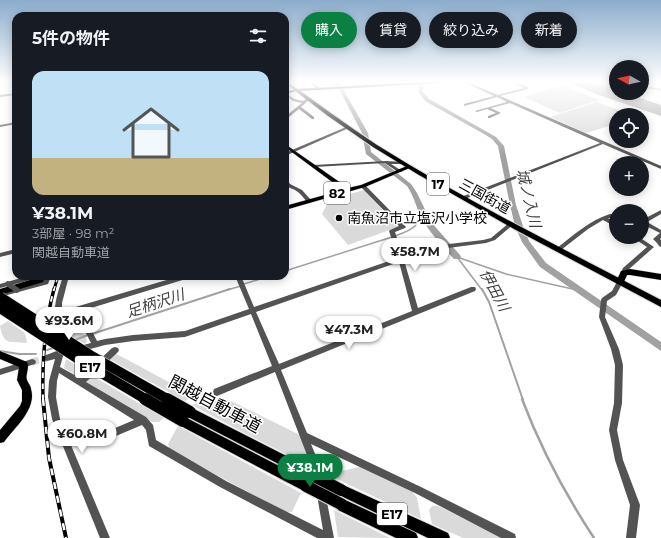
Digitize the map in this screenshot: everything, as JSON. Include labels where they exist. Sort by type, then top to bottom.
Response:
[{"type":"highway","name":"三国街道","points":[[320,107],[347,128],[402,163],[510,224],[661,304]]},
{"type":"highway","name":"関越自動車道","points":[[0,296],[187,416],[306,486],[411,538]]},
{"type":"highway","name":"関越自動車道","points":[[0,308],[82,362],[187,416],[443,538]]},
{"type":"main road","points":[[289,148],[347,190]]},
{"type":"main road","name":"82","points":[[289,207],[363,186],[409,167]]},
{"type":"main road","points":[[620,282],[624,273],[630,272],[661,276]]},
{"type":"main road","points":[[0,292],[33,280]]},
{"type":"main road","points":[[0,355],[28,363],[22,380],[27,389],[27,401],[24,409],[0,438]]},
{"type":"street","points":[[289,115],[299,107]]},
{"type":"street","points":[[299,107],[312,118]]},
{"type":"street","points":[[477,111],[490,107]]},
{"type":"street","points":[[521,107],[661,168]]},
{"type":"street","points":[[487,108],[499,113],[489,116]]},
{"type":"street","points":[[0,126],[12,124]]},
{"type":"street","points":[[289,153],[347,128]]},
{"type":"street","points":[[463,198],[602,143]]},
{"type":"street","points":[[386,162],[400,171]]},
{"type":"street","points":[[314,166],[386,162],[402,163]]},
{"type":"street","points":[[289,186],[300,191],[309,201]]},
{"type":"street","points":[[363,186],[403,227],[392,232],[402,259],[416,312]]},
{"type":"street","points":[[649,218],[661,212]]},
{"type":"street","points":[[559,249],[603,218],[609,216]]},
{"type":"street","points":[[603,218],[609,221]]},
{"type":"street","points":[[47,358],[60,353],[133,338],[185,334],[252,312],[432,248],[489,240],[500,234],[510,224]]},
{"type":"street","points":[[649,226],[661,232]]},
{"type":"street","points":[[661,235],[656,239],[661,245]]},
{"type":"street","points":[[624,273],[625,269],[651,247],[646,244]]},
{"type":"street","points":[[0,255],[12,252]]},
{"type":"street","points":[[0,286],[28,280]]},
{"type":"street","points":[[0,296],[46,282],[47,280]]},
{"type":"street","points":[[58,315],[59,303],[65,280]]},
{"type":"street","points":[[58,315],[174,280]]},
{"type":"street","points":[[239,280],[277,368],[318,471],[328,538]]},
{"type":"street","points":[[620,282],[614,293],[604,300],[602,317],[615,349],[619,365],[618,403],[613,430],[619,460],[635,504],[631,538]]},
{"type":"street","points":[[8,284],[17,290]]},
{"type":"street","points":[[217,392],[473,289]]},
{"type":"street","points":[[58,315],[90,334],[95,345]]},
{"type":"street","points":[[81,382],[115,350]]},
{"type":"street","points":[[60,353],[58,369],[53,381],[52,397],[56,419],[105,538]]},
{"type":"street","points":[[0,372],[28,363]]},
{"type":"street","points":[[58,369],[143,420],[150,428],[152,443],[223,484],[328,538]]},
{"type":"street","points":[[96,440],[143,420]]},
{"type":"street","points":[[305,436],[418,490],[511,538]]},
{"type":"shaded area","points":[[547,107],[578,107],[560,113]]},
{"type":"shaded area","points":[[581,107],[613,108],[609,108],[609,126],[586,133],[550,117]]},
{"type":"shaded area","points":[[635,107],[661,107],[661,116],[649,112],[649,108]]},
{"type":"shaded area","points":[[364,190],[398,227],[348,245],[322,214],[329,200]]},
{"type":"shaded area","points":[[54,319],[81,333],[87,340],[85,344],[49,323]]},
{"type":"shaded area","points":[[8,321],[25,333],[26,343],[11,342],[3,337],[0,326]]},
{"type":"shaded area","points":[[114,354],[189,393],[191,398],[185,401],[109,359]]},
{"type":"shaded area","points":[[66,359],[88,373],[80,378],[64,368]]},
{"type":"shaded area","points":[[91,375],[164,418],[159,422],[152,422],[86,382]]},
{"type":"shaded area","points":[[216,398],[231,401],[300,435],[312,467],[192,405]]},
{"type":"shaded area","points":[[178,426],[301,493],[292,512],[285,512],[170,450],[168,444]]},
{"type":"shaded area","points":[[363,466],[411,490],[417,498],[421,519],[337,479],[342,471]]},
{"type":"shaded area","points":[[432,506],[438,506],[503,538],[463,538],[432,524],[429,510]]},
{"type":"shaded area","points":[[334,510],[390,538],[338,537]]},
{"type":"waterway","name":"伊田川","points":[[351,107],[365,133],[368,153],[409,185],[423,214],[440,239],[457,257]]},
{"type":"waterway","name":"城ノ入川","points":[[440,107],[494,138],[501,146],[513,205],[519,226],[526,242],[543,265],[661,347]]},
{"type":"waterway","name":"足柄沢川","points":[[395,236],[416,226],[419,217],[418,203]]},
{"type":"waterway","name":"足柄沢川","points":[[289,270],[392,237]]},
{"type":"waterway","points":[[482,290],[457,257],[506,274],[575,289]]},
{"type":"waterway","name":"足柄沢川","points":[[244,284],[257,280]]},
{"type":"waterway","name":"足柄沢川","points":[[227,290],[241,286]]},
{"type":"waterway","name":"足柄沢川","points":[[92,334],[230,289]]},
{"type":"waterway","name":"伊田川","points":[[482,289],[489,302],[523,400]]},
{"type":"waterway","name":"城ノ入川","points":[[575,289],[580,291]]},
{"type":"waterway","name":"足柄沢川","points":[[75,340],[88,335]]},
{"type":"waterway","name":"足柄沢川","points":[[47,350],[53,348]]},
{"type":"waterway","name":"足柄沢川","points":[[0,351],[19,354],[36,354]]},
{"type":"waterway","name":"伊田川","points":[[522,399],[537,436],[554,471],[594,538]]},
{"type":"tunnel","points":[[32,362],[47,358]]},
{"type":"railway","points":[[54,290],[57,280]]},
{"type":"railway","points":[[43,399],[44,344],[54,289]]},
{"type":"railway","points":[[43,399],[49,458],[66,538]]},
{"type":"place","name":"南魚沼市立塩沢小学校","points":[[339,218]]}]
